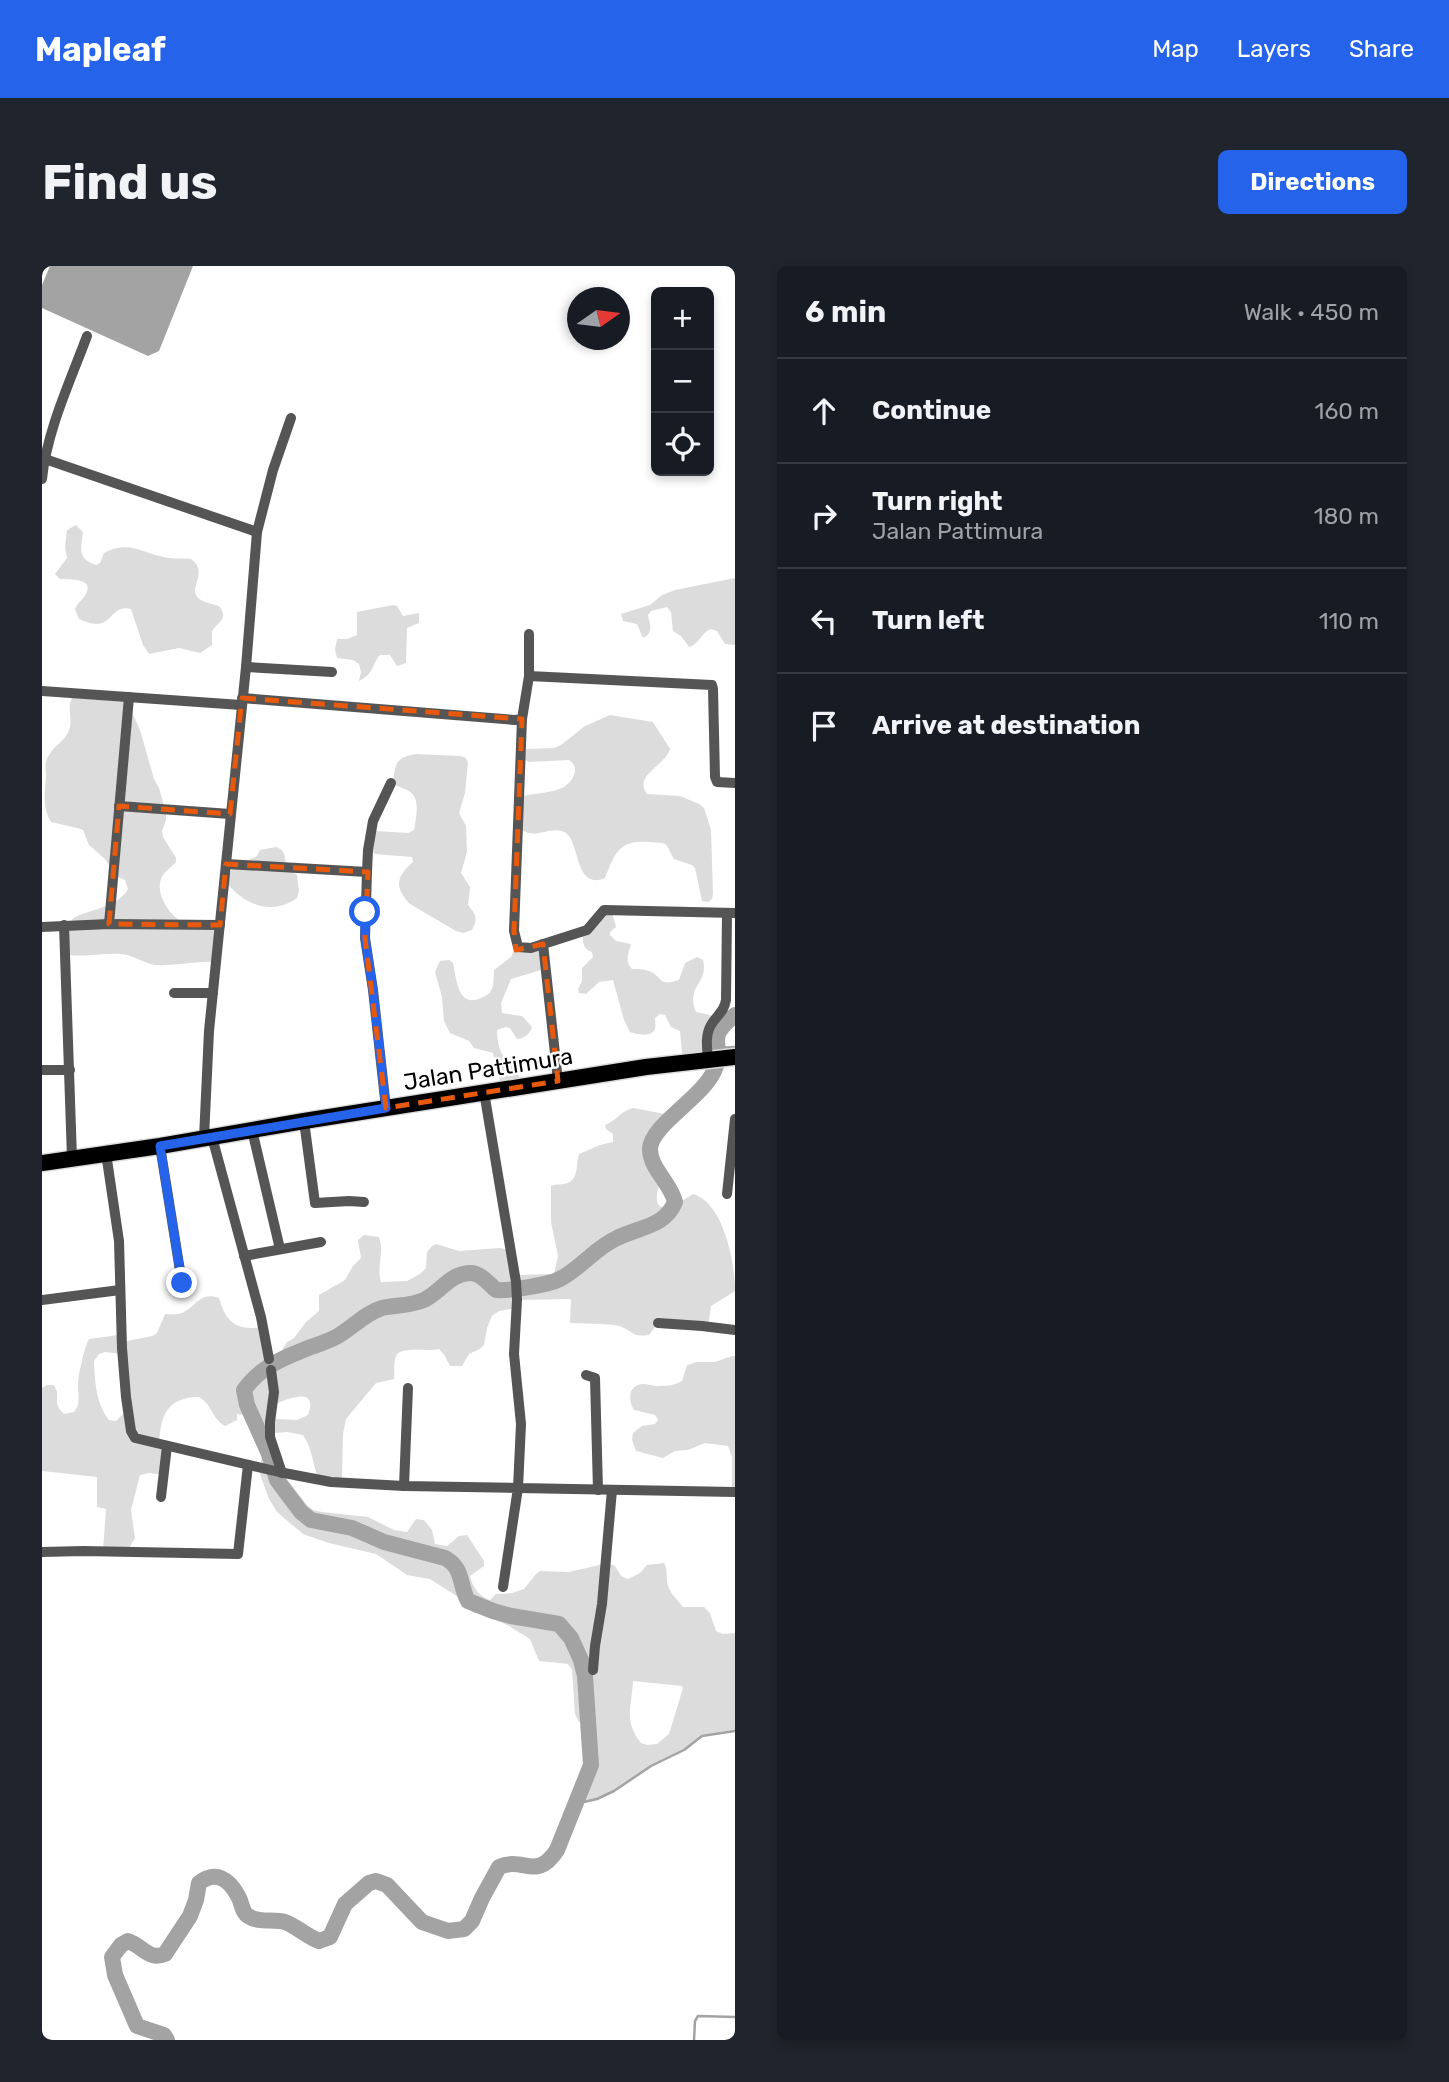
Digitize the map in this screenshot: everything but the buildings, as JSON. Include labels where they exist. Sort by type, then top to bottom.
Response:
[{"type":"main road","name":"Jalan Pattimura","points":[[42,1163],[484,1092],[720,1058]]},
{"type":"street","points":[[42,479],[43,458],[87,335]]},
{"type":"street","points":[[268,1359],[261,1317],[208,1138],[213,993],[257,532],[273,470],[291,418]]},
{"type":"street","points":[[43,458],[257,532]]},
{"type":"street","points":[[529,634],[529,676],[522,719],[514,931],[518,947],[523,949],[587,930],[604,910],[731,913],[726,1000],[722,1013],[711,1024],[708,1033],[720,1058]]},
{"type":"street","points":[[246,667],[332,673]]},
{"type":"street","points":[[529,676],[712,685],[715,777],[719,783],[735,783]]},
{"type":"street","points":[[42,691],[522,719]]},
{"type":"street","points":[[109,924],[129,697]]},
{"type":"street","points":[[386,1108],[365,938],[368,850],[373,821],[391,783]]},
{"type":"street","points":[[119,806],[230,814]]},
{"type":"street","points":[[226,864],[367,872]]},
{"type":"street","points":[[42,927],[109,924],[220,925]]},
{"type":"street","points":[[64,925],[72,1158]]},
{"type":"street","points":[[543,944],[558,1081]]},
{"type":"street","points":[[174,993],[213,993]]},
{"type":"street","points":[[42,1070],[70,1070]]},
{"type":"street","points":[[484,1092],[517,1300],[514,1354],[521,1424],[518,1489],[503,1587]]},
{"type":"street","points":[[727,1194],[735,1119]]},
{"type":"street","points":[[303,1121],[315,1203],[364,1202]]},
{"type":"street","points":[[252,1130],[280,1249]]},
{"type":"street","points":[[160,1146],[182,1283]]},
{"type":"street","points":[[106,1153],[119,1241],[122,1348],[131,1431],[135,1438],[281,1473],[331,1482],[518,1489],[735,1492]]},
{"type":"street","points":[[244,1255],[321,1242]]},
{"type":"street","points":[[42,1300],[120,1290]]},
{"type":"street","points":[[658,1324],[735,1330]]},
{"type":"street","points":[[271,1370],[274,1392],[270,1437],[281,1473]]},
{"type":"street","points":[[586,1375],[595,1378],[598,1490]]},
{"type":"street","points":[[404,1486],[408,1388]]},
{"type":"street","points":[[161,1497],[167,1446]]},
{"type":"street","points":[[42,1552],[238,1554],[248,1465]]},
{"type":"street","points":[[593,1670],[612,1490]]},
{"type":"highlighted area","points":[[242,698],[522,719],[514,931],[516,950],[543,944],[558,1081],[386,1108],[365,938],[368,872],[226,864],[220,925],[109,924],[119,806],[230,814]]},
{"type":"shaded area","points":[[50,266],[193,266],[159,351],[148,356],[42,308],[42,285]]},
{"type":"shaded area","points":[[76,525],[83,532],[83,556],[96,565],[100,563],[104,553],[122,547],[169,558],[191,559],[199,570],[195,591],[197,596],[219,606],[223,614],[222,620],[212,631],[212,645],[200,653],[179,648],[149,654],[143,645],[131,609],[118,610],[99,624],[79,619],[75,609],[86,594],[87,585],[79,580],[60,579],[55,574],[67,558],[67,530]]},
{"type":"shaded area","points":[[735,578],[735,645],[725,644],[717,631],[711,629],[689,647],[681,636],[673,631],[671,612],[667,607],[651,611],[648,615],[650,631],[643,638],[637,624],[623,621],[621,614],[650,605],[662,595],[675,590]]},
{"type":"shaded area","points":[[397,606],[403,616],[419,613],[419,623],[407,628],[406,663],[397,666],[390,655],[380,655],[370,672],[359,681],[359,664],[353,660],[337,658],[337,639],[357,635],[357,612]]},
{"type":"shaded area","points":[[75,694],[125,697],[140,730],[166,813],[163,837],[176,858],[176,862],[161,879],[162,899],[180,921],[219,930],[216,962],[156,965],[125,954],[65,954],[71,921],[81,914],[115,902],[128,889],[125,880],[116,876],[105,859],[89,845],[83,830],[51,822],[46,811],[46,760],[68,734],[70,703]]},
{"type":"shaded area","points":[[610,715],[653,722],[670,749],[644,781],[647,794],[680,796],[704,808],[711,830],[713,893],[708,902],[702,901],[695,868],[674,859],[664,843],[638,842],[624,846],[615,856],[605,878],[595,880],[588,878],[583,872],[574,846],[566,833],[555,830],[527,833],[522,830],[521,800],[524,796],[565,786],[575,770],[569,760],[529,762],[525,760],[526,749],[554,748],[585,726]]},
{"type":"shaded area","points":[[416,754],[461,756],[466,758],[468,763],[465,793],[459,813],[466,826],[467,852],[461,873],[470,887],[468,905],[476,919],[472,930],[463,933],[410,904],[405,898],[399,882],[403,872],[413,862],[412,857],[375,854],[372,851],[375,831],[408,833],[414,830],[417,809],[415,798],[409,791],[393,782],[400,759]]},
{"type":"shaded area","points":[[276,847],[284,853],[288,868],[297,875],[297,898],[278,906],[259,906],[234,891],[227,883],[229,876],[234,867],[257,856],[260,850]]},
{"type":"shaded area","points":[[611,909],[616,927],[610,935],[616,941],[631,944],[628,960],[632,969],[647,970],[664,982],[672,982],[679,980],[685,963],[697,957],[703,960],[703,974],[695,990],[693,1003],[696,1012],[710,1015],[712,1019],[708,1059],[683,1063],[680,1031],[671,1027],[665,1015],[660,1014],[655,1018],[655,1029],[650,1034],[630,1032],[613,980],[599,982],[586,994],[579,993],[582,968],[593,957],[584,944],[584,931]]},
{"type":"shaded area","points":[[543,944],[541,970],[511,979],[501,1003],[502,1013],[522,1016],[532,1027],[526,1036],[517,1039],[510,1028],[497,1030],[502,1053],[519,1074],[519,1078],[514,1082],[503,1083],[500,1081],[493,1053],[474,1048],[469,1041],[450,1033],[444,1021],[442,997],[435,972],[440,961],[449,960],[453,963],[459,988],[466,999],[480,998],[490,993],[494,970],[511,957],[514,950],[518,947]]},
{"type":"shaded area","points":[[629,1109],[665,1114],[670,1120],[656,1134],[651,1146],[653,1160],[662,1177],[658,1204],[668,1207],[693,1194],[713,1209],[726,1235],[733,1265],[735,1291],[711,1306],[709,1321],[702,1326],[658,1323],[649,1335],[639,1335],[618,1326],[570,1323],[571,1299],[517,1300],[516,1308],[499,1311],[492,1316],[484,1345],[469,1354],[462,1366],[450,1366],[439,1349],[408,1350],[396,1356],[394,1379],[376,1383],[346,1419],[342,1478],[319,1480],[303,1435],[274,1433],[273,1421],[276,1419],[297,1420],[308,1415],[309,1400],[300,1396],[273,1405],[270,1422],[282,1473],[313,1510],[368,1517],[394,1530],[407,1532],[416,1519],[424,1520],[432,1530],[435,1544],[447,1546],[459,1536],[467,1535],[484,1561],[484,1566],[470,1576],[471,1580],[477,1591],[486,1599],[490,1600],[496,1594],[524,1589],[540,1571],[569,1572],[608,1563],[628,1579],[640,1573],[647,1565],[664,1563],[669,1589],[683,1607],[704,1607],[710,1613],[716,1631],[723,1634],[735,1633],[735,1731],[702,1736],[684,1750],[651,1766],[614,1791],[597,1799],[575,1804],[591,1765],[588,1723],[579,1722],[575,1714],[572,1670],[568,1664],[539,1661],[530,1639],[507,1625],[474,1613],[458,1597],[430,1579],[407,1575],[376,1554],[303,1534],[277,1512],[269,1499],[260,1474],[262,1452],[255,1430],[246,1422],[245,1415],[237,1414],[237,1420],[225,1426],[199,1397],[179,1401],[167,1410],[161,1425],[159,1444],[167,1446],[164,1475],[140,1475],[131,1510],[135,1538],[129,1548],[103,1551],[106,1509],[97,1507],[97,1477],[42,1471],[42,1388],[54,1385],[60,1410],[64,1414],[74,1412],[78,1402],[80,1368],[89,1339],[118,1335],[122,1342],[152,1336],[157,1333],[165,1314],[182,1313],[203,1298],[213,1296],[219,1298],[225,1314],[234,1323],[246,1328],[263,1327],[267,1355],[279,1355],[287,1342],[319,1311],[319,1295],[345,1280],[361,1258],[358,1240],[364,1235],[379,1237],[381,1282],[407,1281],[420,1274],[426,1268],[427,1252],[436,1244],[459,1251],[500,1248],[510,1250],[515,1275],[554,1274],[558,1256],[551,1222],[551,1186],[572,1180],[579,1154],[613,1142],[613,1134],[605,1125]],"holes":[[[99,1354],[122,1354],[125,1412],[116,1421],[109,1420],[105,1413],[96,1385],[94,1361]],[[633,1681],[683,1688],[669,1734],[657,1744],[641,1743],[632,1728],[630,1713]]]},
{"type":"shaded area","points":[[735,1356],[735,1492],[732,1492],[732,1457],[728,1446],[705,1443],[688,1450],[675,1451],[663,1458],[636,1451],[632,1440],[633,1433],[642,1426],[655,1424],[658,1420],[655,1415],[634,1410],[630,1398],[632,1390],[638,1385],[674,1384],[682,1381],[687,1365],[715,1362]]},
{"type":"waterway","points":[[167,2040],[164,2035],[137,2026],[115,1975],[112,1957],[121,1945],[128,1941],[155,1956],[165,1954],[190,1916],[199,1883],[205,1879],[216,1877],[226,1881],[248,1916],[285,1922],[319,1941],[330,1937],[345,1904],[369,1883],[376,1881],[387,1885],[422,1922],[448,1931],[464,1929],[472,1921],[499,1867],[508,1864],[536,1867],[543,1865],[557,1850],[591,1765],[585,1676],[571,1638],[559,1624],[511,1616],[468,1601],[458,1572],[445,1558],[384,1542],[352,1528],[311,1520],[301,1512],[277,1480],[269,1454],[247,1405],[244,1390],[262,1371],[277,1362],[336,1337],[376,1310],[424,1300],[463,1274],[478,1275],[496,1290],[519,1289],[547,1283],[568,1274],[609,1242],[665,1217],[675,1202],[653,1163],[650,1149],[653,1140],[659,1130],[708,1081],[717,1062],[717,1037],[735,1015]]},
{"type":"waterway","points":[[717,1048],[735,1047]]},
{"type":"waterway","points":[[575,1804],[597,1799],[614,1791],[651,1766],[684,1750],[702,1736],[735,1731]]},
{"type":"waterway","points":[[694,2040],[695,2021],[698,2016],[735,2017]]},
{"type":"route","points":[[182,1283],[160,1146],[386,1108],[365,938],[365,912]]}]
